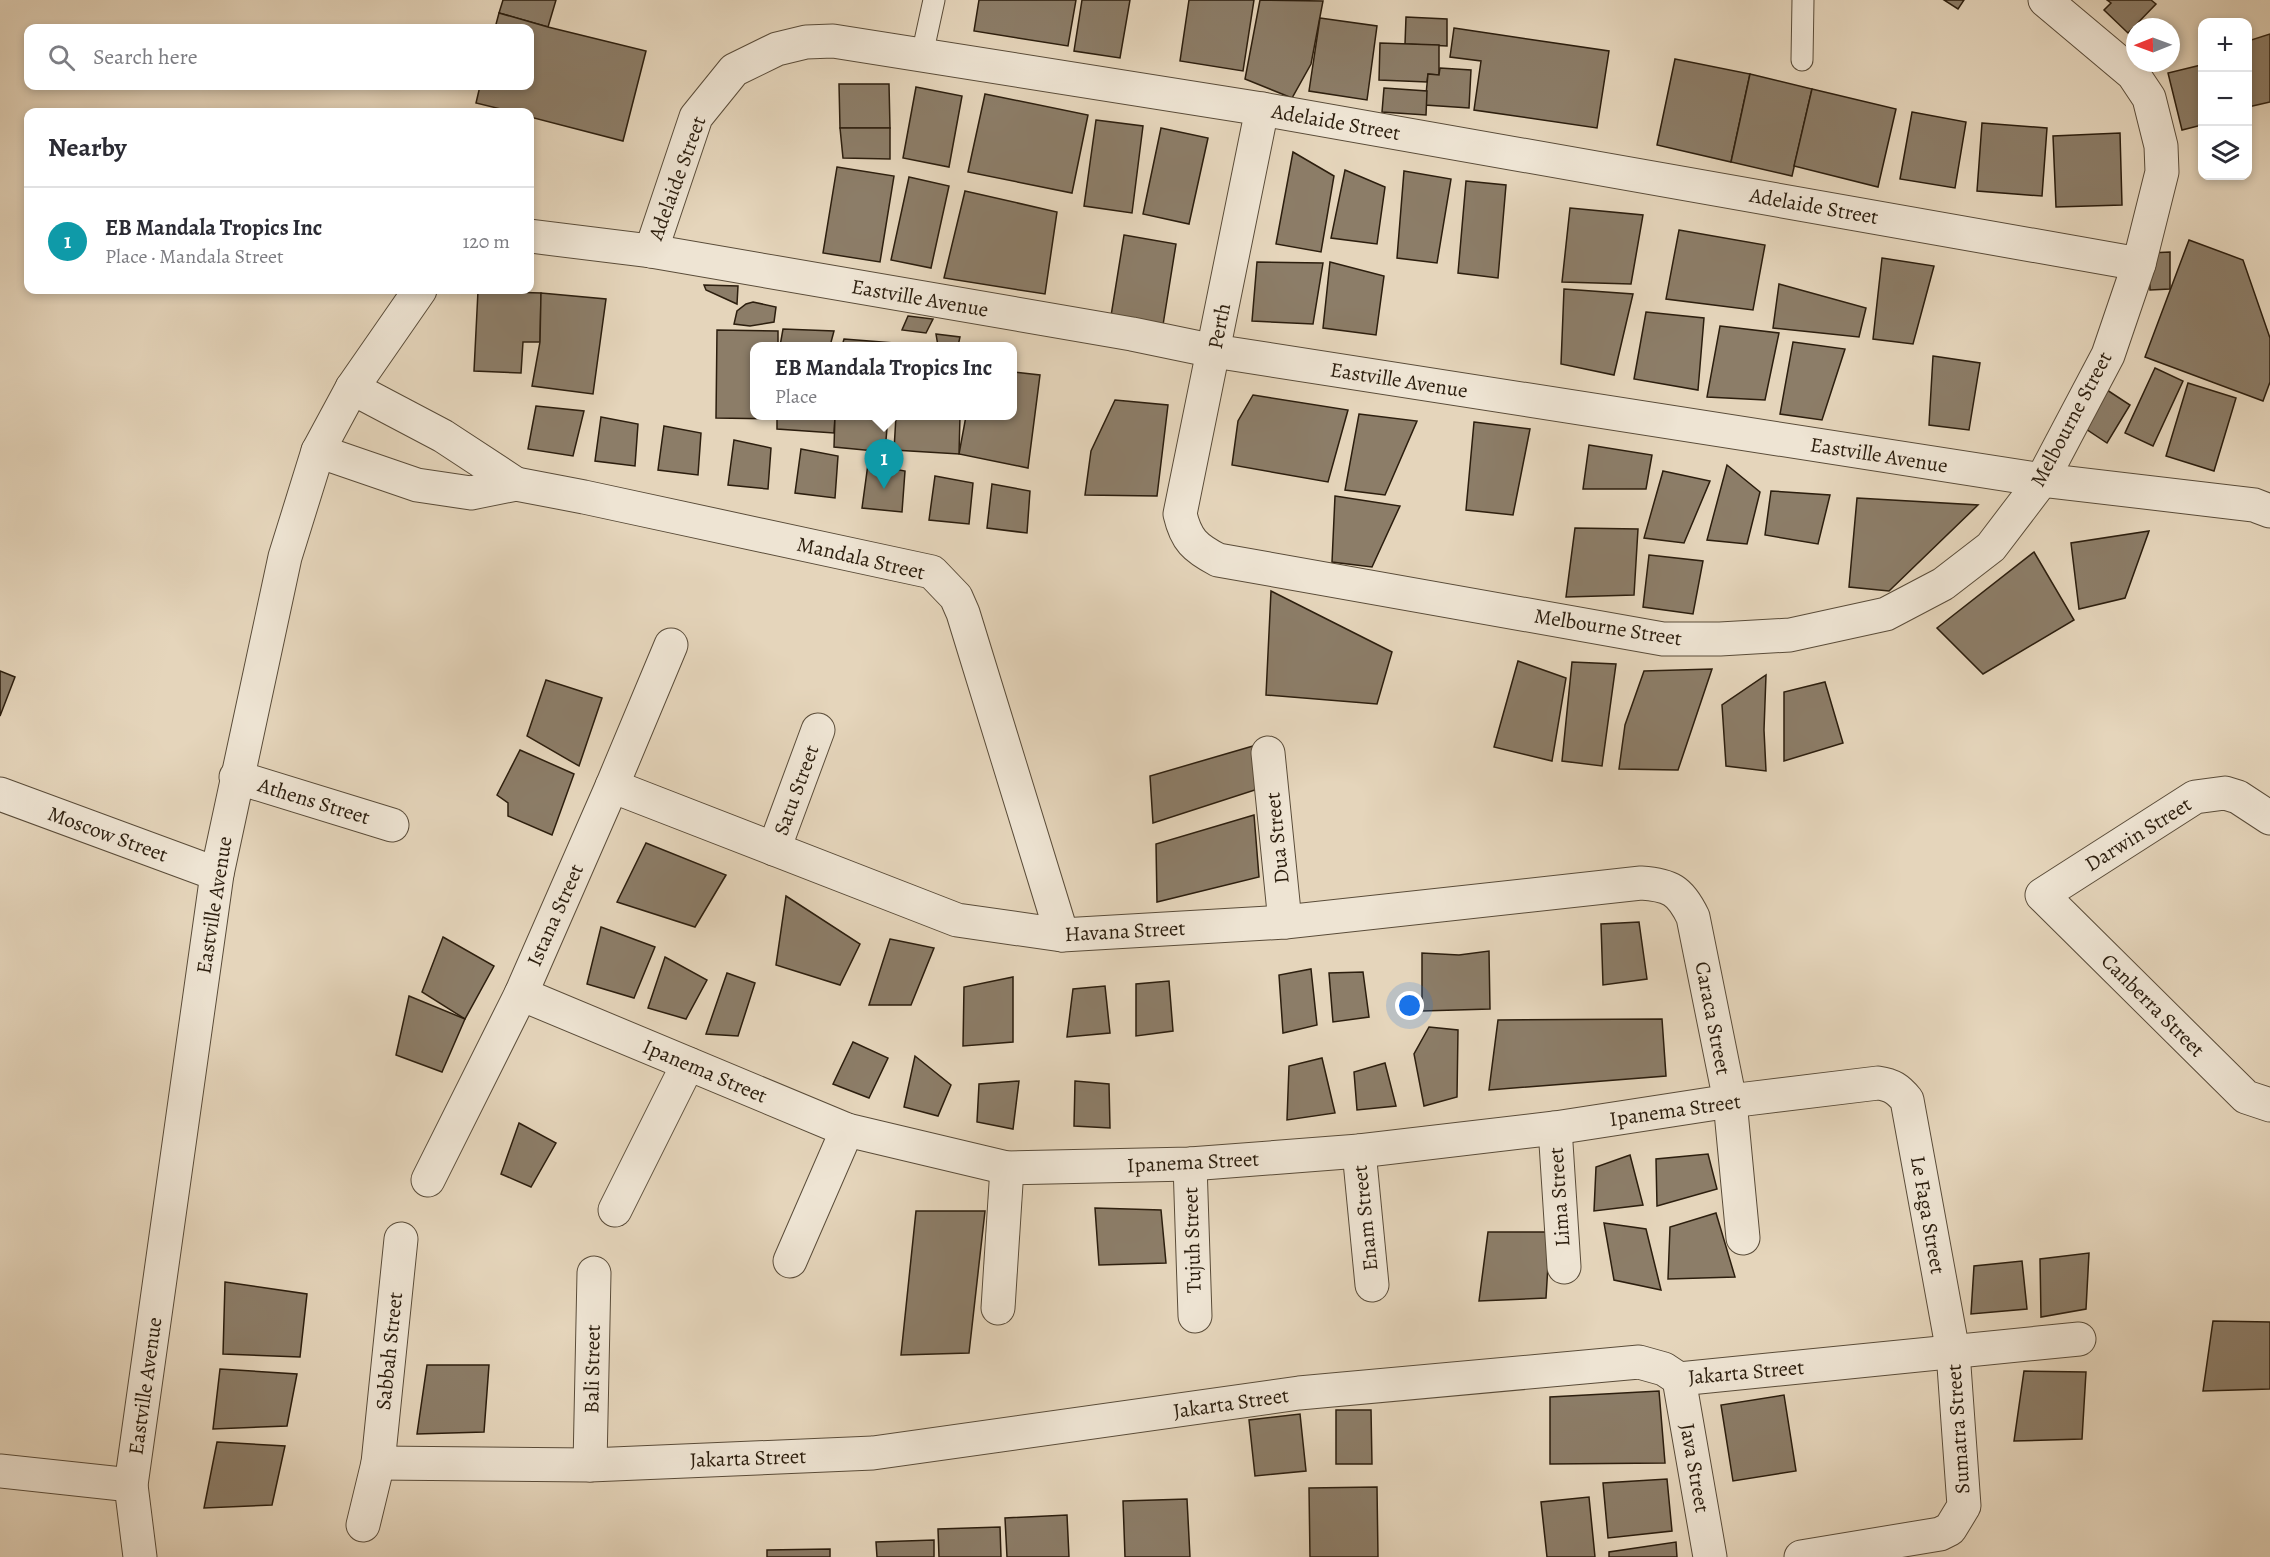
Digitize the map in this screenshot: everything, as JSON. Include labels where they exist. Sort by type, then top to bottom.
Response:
[{"type":"street","name":"Melbourne Street","points":[[1190,540],[1200,551],[1218,560],[1664,639],[1790,635],[1886,614],[1943,584],[1991,547],[2042,480],[2108,355],[2139,264],[2162,172],[2161,146],[2149,98],[2133,74],[2045,0]]},
{"type":"street","name":"Adelaide Street","points":[[651,251],[696,117],[734,70],[777,50],[806,42],[833,41],[1262,109],[2139,264]]},
{"type":"street","name":"Perth","points":[[1190,540],[1183,527],[1180,514],[1215,351],[1262,109]]},
{"type":"street","name":"Eastville Avenue","points":[[534,236],[651,251],[1132,334],[1215,351],[2042,480],[2254,505],[2270,511]]},
{"type":"street","name":"Eastville Avenue","points":[[140,1557],[131,1485],[217,874],[236,777],[285,557],[318,451],[352,388],[417,294]]},
{"type":"street","points":[[352,388],[443,436],[516,484]]},
{"type":"street","points":[[318,451],[417,485],[471,493],[516,484]]},
{"type":"street","name":"Mandala Street","points":[[516,484],[932,572],[956,597],[963,613],[1062,935]]},
{"type":"street","name":"Istana Street","points":[[428,1180],[521,994],[671,645]]},
{"type":"street","name":"Satu Street","points":[[774,849],[818,730]]},
{"type":"street","name":"Dua Street","points":[[1268,753],[1285,922]]},
{"type":"street","name":"Athens Street","points":[[236,777],[392,825]]},
{"type":"street","name":"Havana Street","points":[[612,786],[957,920],[1062,935],[1285,922],[1641,883],[1662,884]]},
{"type":"street","name":"Darwin Street","points":[[2042,895],[2195,797],[2225,793],[2238,797],[2270,818]]},
{"type":"street","name":"Moscow Street","points":[[0,794],[217,874]]},
{"type":"street","name":"Caraca Street","points":[[1662,884],[1676,891],[1693,916],[1730,1101],[1743,1238]]},
{"type":"street","name":"Canberra Street","points":[[2042,895],[2246,1097],[2270,1105]]},
{"type":"street","name":"Ipanema Street","points":[[521,994],[847,1130],[1007,1168],[1190,1164],[1359,1151],[1555,1128],[1730,1101],[1878,1083],[1891,1084]]},
{"type":"street","points":[[615,1210],[688,1064]]},
{"type":"street","name":"Le Faga Street","points":[[1891,1084],[1907,1100],[1953,1352]]},
{"type":"street","name":"Lima Street","points":[[1555,1128],[1564,1267]]},
{"type":"street","points":[[790,1261],[847,1130]]},
{"type":"street","name":"Enam Street","points":[[1359,1151],[1372,1285]]},
{"type":"street","name":"Tujuh Street","points":[[1190,1164],[1195,1316]]},
{"type":"street","points":[[998,1308],[1007,1168]]},
{"type":"street","name":"Sabbah Street","points":[[363,1525],[378,1462],[401,1239]]},
{"type":"street","name":"Bali Street","points":[[590,1465],[594,1273]]},
{"type":"street","name":"Jakarta Street","points":[[378,1462],[590,1465],[873,1453],[1299,1393],[1639,1362],[1664,1369],[1679,1379],[2079,1339]]},
{"type":"street","name":"Sumatra Street","points":[[1801,1557],[1940,1534],[1950,1529],[1957,1520],[1964,1506],[1953,1352]]},
{"type":"street","name":"Java Street","points":[[1679,1379],[1710,1557]]},
{"type":"street","points":[[0,1471],[131,1485]]},
{"type":"lane","points":[[922,56],[934,0]]},
{"type":"lane","points":[[1802,60],[1803,0]]},
{"type":"building","points":[[503,0],[556,0],[548,27],[499,13]]},
{"type":"building","points":[[979,0],[1076,0],[1068,46],[974,31]]},
{"type":"building","points":[[1082,0],[1130,0],[1120,58],[1074,51]]},
{"type":"building","points":[[1189,0],[1254,0],[1243,71],[1180,61]]},
{"type":"building","points":[[1260,0],[1323,1],[1311,64],[1292,98],[1245,79]]},
{"type":"building","points":[[1944,0],[1964,0],[1958,9]]},
{"type":"building","points":[[2107,0],[2151,0],[2156,4],[2142,18],[2126,18],[2126,31],[2104,10],[2111,3]]},
{"type":"building","points":[[499,13],[646,51],[623,141],[534,118],[534,108],[497,108],[476,103],[479,90],[534,90],[534,24],[496,24]]},
{"type":"building","points":[[1406,17],[1447,19],[1447,46],[1405,44]]},
{"type":"building","points":[[1320,18],[1377,26],[1367,100],[1309,91]]},
{"type":"building","points":[[1454,28],[1609,51],[1597,128],[1474,110],[1481,61],[1450,57]]},
{"type":"building","points":[[2270,34],[2270,102],[2252,106],[2252,72],[2252,40]]},
{"type":"building","points":[[1380,43],[1439,45],[1439,75],[1428,74],[1427,82],[1379,80]]},
{"type":"building","points":[[1675,59],[1750,74],[1731,162],[1657,145]]},
{"type":"building","points":[[2198,66],[2198,126],[2182,130],[2168,73],[2180,72],[2180,70]]},
{"type":"building","points":[[1440,68],[1471,70],[1469,108],[1425,105],[1428,74],[1439,75]]},
{"type":"building","points":[[1750,74],[1812,89],[1792,176],[1731,162]]},
{"type":"building","points":[[839,84],[889,84],[890,128],[840,128]]},
{"type":"building","points":[[916,87],[962,96],[949,167],[903,158]]},
{"type":"building","points":[[1384,88],[1427,91],[1426,115],[1382,112]]},
{"type":"building","points":[[1812,89],[1896,109],[1878,187],[1794,166]]},
{"type":"building","points":[[985,94],[1088,115],[1072,193],[968,172]]},
{"type":"building","points":[[1912,112],[1966,122],[1955,188],[1900,179]]},
{"type":"building","points":[[1096,120],[1143,126],[1132,213],[1084,206]]},
{"type":"building","points":[[1982,123],[2047,128],[2042,196],[1977,191]]},
{"type":"building","points":[[840,128],[890,128],[890,159],[843,158]]},
{"type":"building","points":[[1161,128],[1208,138],[1189,224],[1143,214]]},
{"type":"building","points":[[2120,133],[2122,205],[2056,207],[2053,136]]},
{"type":"building","points":[[1293,152],[1334,176],[1321,252],[1276,244]]},
{"type":"building","points":[[837,167],[894,176],[880,262],[823,253]]},
{"type":"building","points":[[1345,170],[1385,187],[1377,244],[1331,238]]},
{"type":"building","points":[[1404,171],[1451,179],[1437,263],[1397,258]]},
{"type":"building","points":[[909,177],[949,186],[931,268],[891,260]]},
{"type":"building","points":[[1466,181],[1506,185],[1498,278],[1458,273]]},
{"type":"building","points":[[965,191],[1057,212],[1045,294],[944,278]]},
{"type":"building","points":[[1570,208],[1643,215],[1631,284],[1562,282]]},
{"type":"building","points":[[1679,230],[1765,245],[1753,310],[1666,299]]},
{"type":"building","points":[[1124,235],[1176,244],[1163,325],[1111,316]]},
{"type":"building","points":[[2189,240],[2243,260],[2270,338],[2270,382],[2263,401],[2145,357]]},
{"type":"building","points":[[2170,252],[2170,289],[2150,290],[2149,253]]},
{"type":"building","points":[[1882,258],[1934,266],[1913,344],[1873,339]]},
{"type":"building","points":[[1257,262],[1323,263],[1313,324],[1252,321]]},
{"type":"building","points":[[1330,262],[1384,276],[1376,335],[1323,328]]},
{"type":"building","points":[[1779,284],[1866,308],[1859,337],[1773,328]]},
{"type":"building","points":[[704,285],[738,286],[737,304],[706,290]]},
{"type":"building","points":[[1564,289],[1633,294],[1614,375],[1561,364]]},
{"type":"building","points":[[541,293],[540,342],[523,342],[521,373],[474,371],[478,294]]},
{"type":"building","points":[[541,293],[606,299],[593,394],[532,386],[540,342]]},
{"type":"building","points":[[753,302],[776,307],[774,322],[750,326],[734,324],[737,311]]},
{"type":"building","points":[[1646,312],[1704,318],[1698,390],[1634,379]]},
{"type":"building","points":[[908,316],[933,319],[926,333],[902,330]]},
{"type":"building","points":[[1720,326],[1779,333],[1765,400],[1707,397]]},
{"type":"building","points":[[783,329],[834,331],[831,342],[781,342]]},
{"type":"building","points":[[717,330],[778,331],[778,342],[750,342],[750,419],[716,418]]},
{"type":"building","points":[[936,334],[960,337],[959,342],[937,342]]},
{"type":"building","points":[[844,339],[882,342],[843,342]]},
{"type":"building","points":[[1793,342],[1845,349],[1822,420],[1780,414]]},
{"type":"building","points":[[1933,356],[1980,363],[1969,430],[1929,425]]},
{"type":"building","points":[[2155,368],[2183,381],[2153,446],[2125,433]]},
{"type":"building","points":[[1017,372],[1040,375],[1028,468],[959,454],[965,420],[1017,420]]},
{"type":"building","points":[[2188,383],[2236,398],[2214,471],[2166,456]]},
{"type":"building","points":[[2107,390],[2130,405],[2107,443],[2083,427]]},
{"type":"building","points":[[1253,395],[1348,410],[1328,482],[1232,465],[1238,421]]},
{"type":"building","points":[[1115,400],[1168,405],[1157,496],[1085,495],[1091,451]]},
{"type":"building","points":[[536,406],[584,411],[573,456],[528,449]]},
{"type":"building","points":[[1359,414],[1417,421],[1385,495],[1345,490]]},
{"type":"building","points":[[601,417],[638,424],[635,466],[595,461]]},
{"type":"building","points":[[777,420],[835,420],[834,433],[777,429]]},
{"type":"building","points":[[835,420],[888,420],[885,452],[834,447]]},
{"type":"building","points":[[896,420],[960,420],[959,454],[894,450]]},
{"type":"building","points":[[1474,422],[1530,429],[1513,515],[1466,510]]},
{"type":"building","points":[[664,426],[701,433],[698,475],[658,470]]},
{"type":"building","points":[[734,440],[771,448],[768,489],[728,485]]},
{"type":"building","points":[[1589,445],[1652,455],[1646,489],[1583,489]]},
{"type":"building","points":[[801,449],[838,456],[835,498],[795,493]]},
{"type":"building","points":[[868,464],[905,471],[902,512],[862,508]]},
{"type":"building","points":[[1727,465],[1760,492],[1747,544],[1707,540]]},
{"type":"building","points":[[1663,471],[1710,481],[1684,543],[1644,538]]},
{"type":"building","points":[[935,476],[973,483],[969,524],[929,520]]},
{"type":"building","points":[[992,484],[1030,491],[1027,533],[987,528]]},
{"type":"building","points":[[1771,491],[1830,495],[1818,544],[1765,535]]},
{"type":"building","points":[[1335,496],[1400,506],[1372,567],[1332,562]]},
{"type":"building","points":[[1857,498],[1978,505],[1889,591],[1849,587]]},
{"type":"building","points":[[1575,528],[1638,529],[1634,595],[1566,597]]},
{"type":"building","points":[[2149,531],[2125,598],[2079,609],[2071,543]]},
{"type":"building","points":[[2034,552],[2074,620],[1983,674],[1937,628]]},
{"type":"building","points":[[1649,555],[1703,561],[1693,614],[1643,607]]},
{"type":"building","points":[[1271,591],[1392,652],[1377,704],[1266,695]]},
{"type":"building","points":[[1518,661],[1566,678],[1552,761],[1494,747]]},
{"type":"building","points":[[1572,662],[1616,664],[1602,766],[1562,761]]},
{"type":"building","points":[[1712,669],[1678,770],[1619,769],[1625,725],[1644,671]]},
{"type":"building","points":[[0,671],[15,677],[0,716]]},
{"type":"building","points":[[1766,675],[1764,730],[1766,771],[1726,766],[1722,705]]},
{"type":"building","points":[[546,680],[602,698],[579,766],[527,736]]},
{"type":"building","points":[[1825,682],[1843,743],[1784,761],[1784,692]]},
{"type":"building","points":[[1253,746],[1261,788],[1153,823],[1150,776]]},
{"type":"building","points":[[520,750],[574,774],[552,835],[508,816],[508,803],[497,795]]},
{"type":"building","points":[[1254,815],[1259,877],[1157,902],[1156,844]]},
{"type":"building","points":[[646,843],[726,875],[695,927],[617,902]]},
{"type":"building","points":[[786,896],[860,944],[840,985],[776,965]]},
{"type":"building","points":[[1639,922],[1647,979],[1603,985],[1601,924]]},
{"type":"building","points":[[601,927],[655,947],[634,998],[587,984]]},
{"type":"building","points":[[443,937],[494,966],[465,1019],[422,992]]},
{"type":"building","points":[[890,939],[934,948],[911,1005],[869,1005]]},
{"type":"building","points":[[1489,951],[1490,1009],[1422,1011],[1422,953],[1459,955]]},
{"type":"building","points":[[665,957],[707,980],[686,1019],[648,1008]]},
{"type":"building","points":[[1311,969],[1317,1025],[1283,1033],[1279,975]]},
{"type":"building","points":[[1363,972],[1369,1017],[1333,1022],[1329,973]]},
{"type":"building","points":[[727,973],[755,983],[738,1036],[706,1034]]},
{"type":"building","points":[[1013,977],[1013,1042],[963,1046],[964,987]]},
{"type":"building","points":[[1169,981],[1173,1031],[1136,1036],[1136,984]]},
{"type":"building","points":[[1105,986],[1110,1033],[1067,1037],[1073,989]]},
{"type":"building","points":[[409,996],[465,1019],[442,1072],[396,1055]]},
{"type":"building","points":[[1662,1019],[1666,1076],[1489,1090],[1498,1020]]},
{"type":"building","points":[[1429,1027],[1458,1030],[1457,1097],[1424,1106],[1414,1054]]},
{"type":"building","points":[[853,1042],[888,1058],[869,1098],[833,1084]]},
{"type":"building","points":[[915,1056],[951,1085],[938,1116],[904,1107]]},
{"type":"building","points":[[1322,1058],[1335,1113],[1287,1120],[1289,1066]]},
{"type":"building","points":[[1385,1063],[1396,1106],[1357,1110],[1354,1072]]},
{"type":"building","points":[[1019,1081],[1013,1129],[977,1122],[979,1084]]},
{"type":"building","points":[[1075,1081],[1109,1084],[1110,1128],[1074,1126]]},
{"type":"building","points":[[519,1123],[556,1143],[531,1187],[501,1174]]},
{"type":"building","points":[[1708,1154],[1717,1189],[1657,1206],[1656,1159]]},
{"type":"building","points":[[1630,1155],[1643,1205],[1594,1211],[1596,1167]]},
{"type":"building","points":[[1095,1208],[1161,1210],[1166,1263],[1099,1265]]},
{"type":"building","points":[[916,1211],[985,1211],[969,1353],[901,1355]]},
{"type":"building","points":[[1716,1213],[1735,1277],[1668,1279],[1670,1227]]},
{"type":"building","points":[[1604,1223],[1646,1229],[1661,1290],[1614,1280]]},
{"type":"building","points":[[1488,1232],[1550,1232],[1546,1298],[1479,1301]]},
{"type":"building","points":[[2089,1253],[2086,1309],[2041,1317],[2040,1259]]},
{"type":"building","points":[[2022,1261],[2027,1309],[1971,1314],[1974,1266]]},
{"type":"building","points":[[225,1282],[307,1294],[300,1357],[223,1354]]},
{"type":"building","points":[[2213,1321],[2270,1322],[2270,1389],[2203,1391]]},
{"type":"building","points":[[427,1365],[489,1365],[484,1432],[417,1434]]},
{"type":"building","points":[[220,1369],[297,1374],[287,1426],[213,1429]]},
{"type":"building","points":[[2024,1371],[2086,1372],[2082,1439],[2014,1441]]},
{"type":"building","points":[[1659,1391],[1665,1463],[1550,1464],[1550,1397]]},
{"type":"building","points":[[1784,1395],[1796,1471],[1733,1481],[1721,1405]]},
{"type":"building","points":[[1336,1410],[1371,1410],[1372,1464],[1336,1464]]},
{"type":"building","points":[[1300,1414],[1306,1471],[1255,1476],[1249,1420]]},
{"type":"building","points":[[217,1442],[285,1446],[272,1505],[204,1508]]},
{"type":"building","points":[[1667,1479],[1672,1531],[1608,1538],[1603,1483]]},
{"type":"building","points":[[1377,1487],[1378,1557],[1310,1557],[1309,1488]]},
{"type":"building","points":[[1589,1497],[1595,1557],[1547,1557],[1541,1502]]},
{"type":"building","points":[[1187,1499],[1190,1557],[1125,1557],[1123,1501]]},
{"type":"building","points":[[1067,1515],[1069,1557],[1007,1557],[1005,1518]]},
{"type":"building","points":[[1000,1527],[1001,1557],[939,1557],[938,1529]]},
{"type":"building","points":[[934,1540],[934,1557],[877,1557],[876,1542]]},
{"type":"building","points":[[1676,1542],[1677,1557],[1609,1557],[1609,1552]]},
{"type":"building","points":[[830,1549],[830,1557],[767,1557],[767,1550]]},
{"type":"place","name":"EB Mandala Tropics Inc","points":[[884,489]]}]
